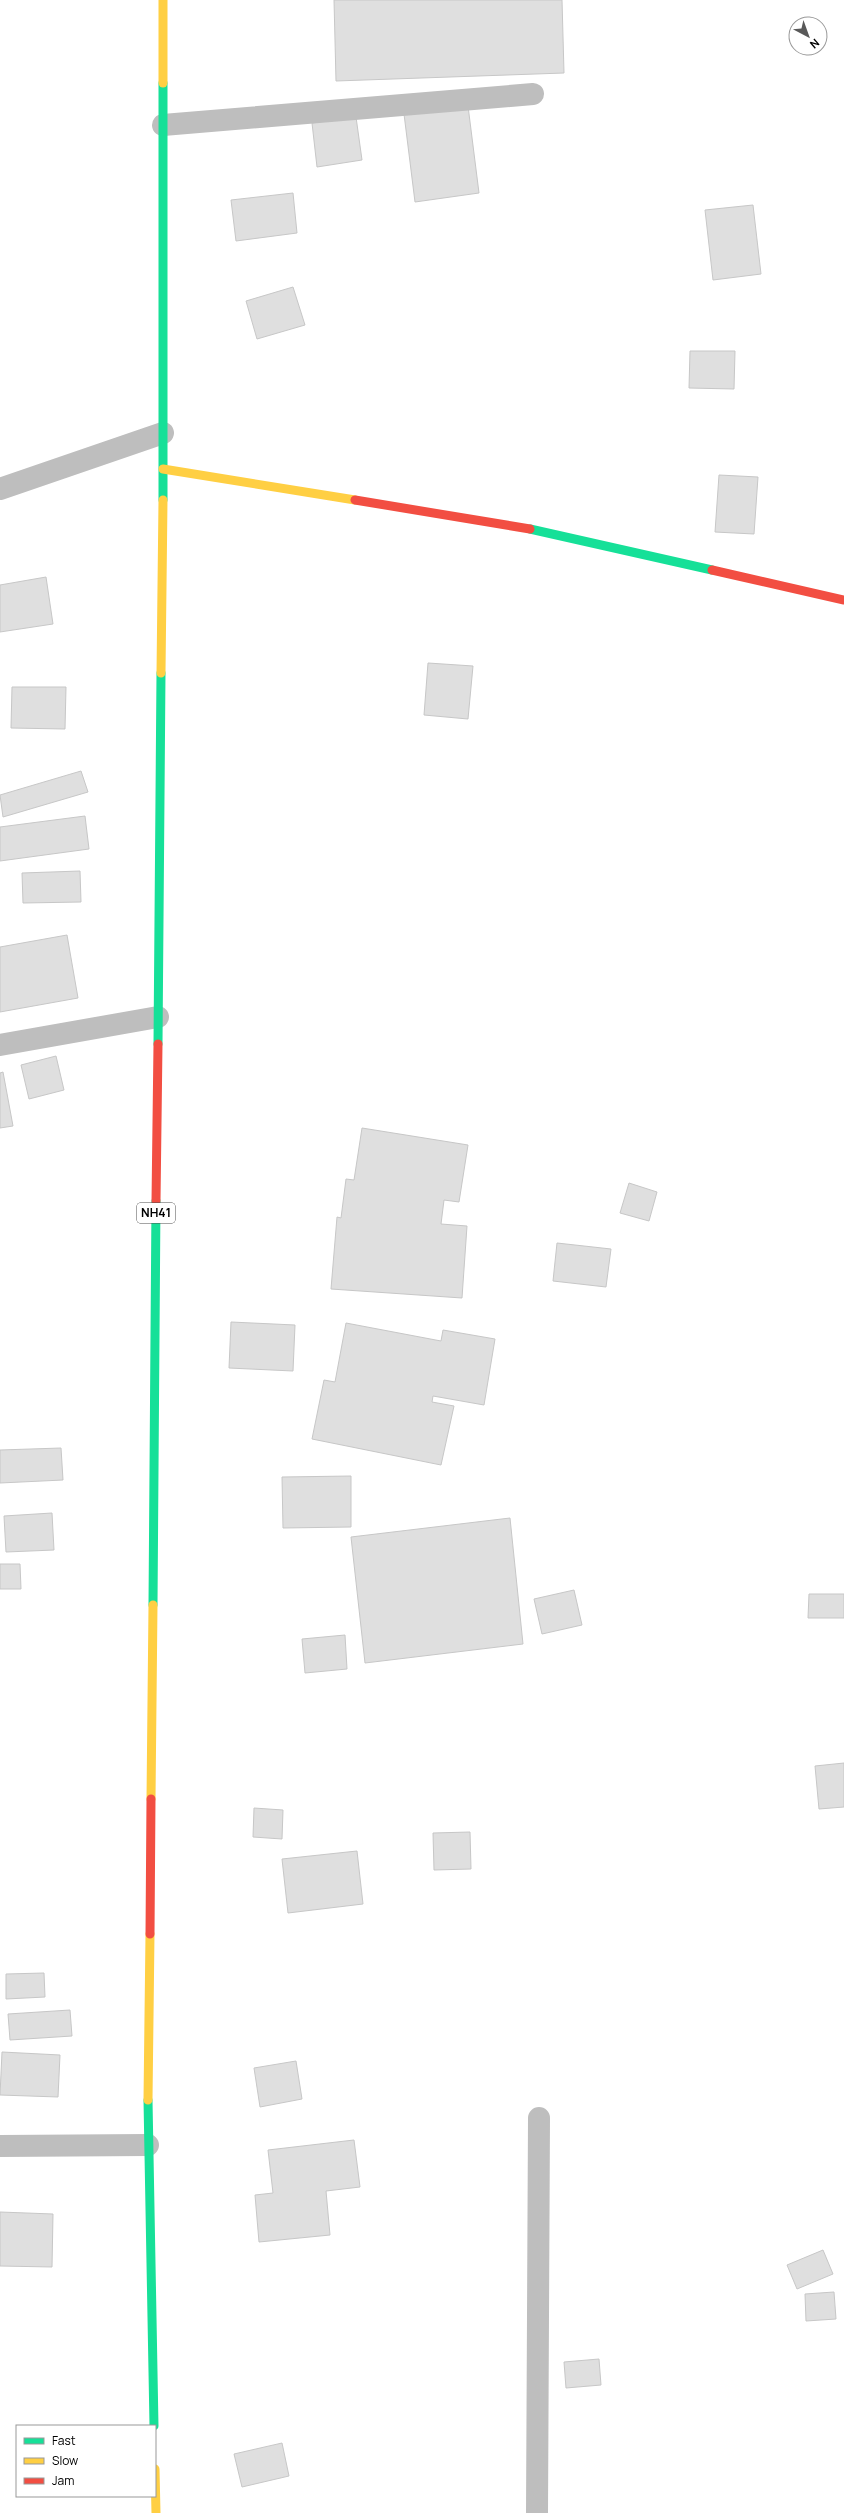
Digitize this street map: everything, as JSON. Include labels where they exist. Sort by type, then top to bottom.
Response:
[{"type":"main road","name":"NH41","points":[[154,2425],[148,2145],[163,469],[163,0]]},
{"type":"main road","points":[[163,469],[544,531],[844,600]]},
{"type":"main road","points":[[156,2497],[156,2513]]},
{"type":"street","points":[[162,125],[533,94]]},
{"type":"street","points":[[0,489],[163,433]]},
{"type":"street","points":[[0,1045],[158,1017]]},
{"type":"street","points":[[537,2513],[539,2118]]},
{"type":"street","points":[[0,2146],[148,2145]]},
{"type":"building","points":[[334,0],[562,0],[564,73],[336,81]]},
{"type":"building","points":[[468,106],[479,193],[415,202],[404,114]]},
{"type":"building","points":[[356,117],[362,160],[317,167],[312,123]]},
{"type":"building","points":[[293,193],[297,233],[236,241],[231,200]]},
{"type":"building","points":[[753,205],[761,274],[713,280],[705,210]]},
{"type":"building","points":[[293,287],[305,325],[257,339],[246,301]]},
{"type":"building","points":[[690,351],[735,351],[734,389],[689,388]]},
{"type":"building","points":[[719,475],[758,477],[754,534],[715,532]]},
{"type":"building","points":[[46,577],[53,624],[0,632],[0,585]]},
{"type":"building","points":[[428,663],[473,666],[468,719],[424,715]]},
{"type":"building","points":[[12,687],[66,687],[65,729],[11,728]]},
{"type":"building","points":[[81,771],[88,792],[3,817],[0,795]]},
{"type":"building","points":[[85,816],[89,849],[0,861],[0,827]]},
{"type":"building","points":[[80,871],[81,902],[23,903],[22,873]]},
{"type":"building","points":[[67,935],[78,998],[0,1012],[0,947]]},
{"type":"building","points":[[56,1056],[64,1090],[29,1099],[21,1065]]},
{"type":"building","points":[[3,1072],[13,1126],[0,1128],[0,1073]]},
{"type":"building","points":[[362,1128],[468,1145],[459,1202],[444,1200],[441,1224],[467,1226],[462,1298],[331,1289],[337,1217],[341,1218],[346,1179],[354,1180]]},
{"type":"building","points":[[629,1183],[657,1192],[649,1221],[620,1213]]},
{"type":"building","points":[[557,1243],[611,1249],[606,1287],[553,1281]]},
{"type":"building","points":[[231,1322],[295,1325],[293,1371],[229,1368]]},
{"type":"building","points":[[346,1323],[441,1341],[443,1330],[495,1339],[484,1405],[433,1396],[432,1402],[454,1406],[441,1465],[312,1439],[324,1380],[335,1382]]},
{"type":"building","points":[[61,1448],[63,1480],[0,1483],[0,1450]]},
{"type":"building","points":[[351,1476],[351,1527],[283,1528],[282,1477]]},
{"type":"building","points":[[52,1513],[54,1550],[6,1552],[4,1516]]},
{"type":"building","points":[[510,1518],[523,1644],[365,1663],[351,1537]]},
{"type":"building","points":[[0,1564],[20,1564],[21,1589],[0,1589]]},
{"type":"building","points":[[574,1590],[582,1625],[542,1634],[534,1599]]},
{"type":"building","points":[[809,1594],[844,1594],[844,1618],[808,1618]]},
{"type":"building","points":[[345,1635],[347,1669],[305,1673],[302,1639]]},
{"type":"building","points":[[844,1763],[844,1807],[819,1809],[815,1766]]},
{"type":"building","points":[[254,1808],[283,1810],[282,1839],[253,1837]]},
{"type":"building","points":[[470,1832],[471,1869],[434,1870],[433,1833]]},
{"type":"building","points":[[357,1851],[363,1904],[288,1913],[282,1859]]},
{"type":"building","points":[[44,1973],[45,1997],[6,1999],[6,1974]]},
{"type":"building","points":[[70,2010],[72,2036],[10,2040],[8,2014]]},
{"type":"building","points":[[2,2052],[60,2055],[58,2097],[0,2095]]},
{"type":"building","points":[[296,2061],[302,2099],[260,2107],[254,2068]]},
{"type":"building","points":[[354,2140],[360,2187],[326,2191],[330,2235],[259,2242],[255,2195],[273,2193],[268,2150]]},
{"type":"building","points":[[0,2212],[53,2214],[52,2267],[0,2266]]},
{"type":"building","points":[[823,2250],[833,2274],[797,2289],[787,2265]]},
{"type":"building","points":[[834,2292],[836,2319],[806,2321],[805,2294]]},
{"type":"building","points":[[599,2359],[601,2385],[566,2388],[564,2362]]},
{"type":"building","points":[[282,2443],[289,2476],[242,2487],[234,2454]]},
{"type":"traffic: fast","points":[[163,83],[163,500]]},
{"type":"traffic: fast","points":[[530,529],[712,570]]},
{"type":"traffic: fast","points":[[158,1044],[161,673]]},
{"type":"traffic: fast","points":[[153,1605],[156,1201]]},
{"type":"traffic: fast","points":[[148,2100],[154,2425]]},
{"type":"traffic: slow","points":[[163,0],[163,83]]},
{"type":"traffic: slow","points":[[163,469],[355,500]]},
{"type":"traffic: slow","points":[[161,673],[163,500]]},
{"type":"traffic: slow","points":[[151,1799],[153,1605]]},
{"type":"traffic: slow","points":[[148,2100],[150,1934]]},
{"type":"traffic: slow","points":[[156,2497],[156,2513]]},
{"type":"traffic: jam","points":[[355,500],[530,529]]},
{"type":"traffic: jam","points":[[712,570],[844,600]]},
{"type":"traffic: jam","points":[[156,1201],[158,1044]]},
{"type":"traffic: jam","points":[[150,1934],[151,1799]]}]
